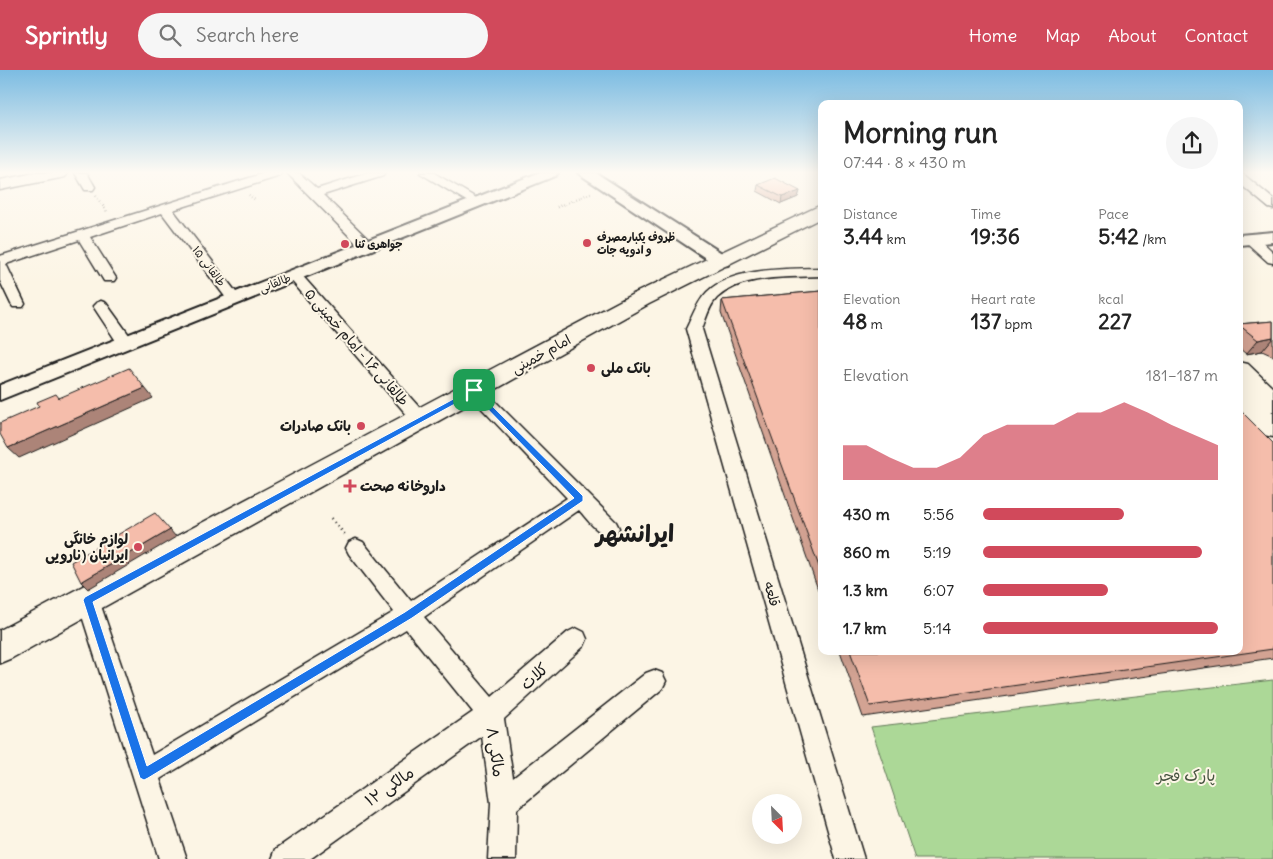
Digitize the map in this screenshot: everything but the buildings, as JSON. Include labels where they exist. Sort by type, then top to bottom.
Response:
[{"type":"main road","name":"امام خمینی","points":[[0,647],[641,300],[818,213]]},
{"type":"main road","points":[[1243,374],[1273,403]]},
{"type":"main road","points":[[1243,398],[1273,428]]},
{"type":"street","points":[[0,261],[159,210]]},
{"type":"street","name":"طالقانی ۱۵","points":[[166,210],[234,299]]},
{"type":"street","points":[[330,210],[367,246]]},
{"type":"street","name":"طالقانی","points":[[0,393],[457,210]]},
{"type":"street","points":[[644,210],[722,261]]},
{"type":"street","points":[[82,234],[109,278]]},
{"type":"street","points":[[1245,240],[1273,237]]},
{"type":"street","points":[[1245,240],[1273,259]]},
{"type":"street","points":[[0,266],[18,304]]},
{"type":"street","points":[[694,329],[712,295],[736,281],[769,275],[818,272]]},
{"type":"street","name":"طالقانی ۱۶ - امام خمینی ۵","points":[[294,275],[420,419]]},
{"type":"street","points":[[101,306],[126,342]]},
{"type":"street","name":"قلعه","points":[[694,329],[848,859]]},
{"type":"street","points":[[474,390],[609,528]]},
{"type":"street","points":[[144,774],[409,615],[580,498]]},
{"type":"street","name":"مالکی ۸","points":[[356,548],[491,714],[504,803],[502,859]]},
{"type":"street","points":[[88,600],[173,859]]},
{"type":"street","name":"کلات","points":[[491,714],[576,639]]},
{"type":"street","points":[[504,803],[654,681]]},
{"type":"street","name":"مالکی ۱۲","points":[[286,859],[491,714]]},
{"type":"path","points":[[106,210],[116,224]]},
{"type":"path","points":[[331,518],[356,548]]},
{"type":"green space","name":"پارک فجر","points":[[1273,680],[1273,859],[915,859],[871,727]]},
{"type":"place","name":"ظروف یکبارمصرف و ادویه جات","points":[[587,243]]},
{"type":"place","name":"جواهری ثنا","points":[[345,244]]},
{"type":"place","name":"بانک ملی","points":[[591,368]]},
{"type":"place","name":"بانک صادرات","points":[[361,426]]},
{"type":"place","name":"داروخانه صحت","points":[[350,486]]},
{"type":"place","name":"لوازم خانگی ایرانیان (نارویی","points":[[138,547]]},
{"type":"district","name":"ایرانشهر","points":[[635,534]]},
{"type":"route","points":[[474,390],[580,498],[409,615],[144,774],[88,600],[474,390]]}]
